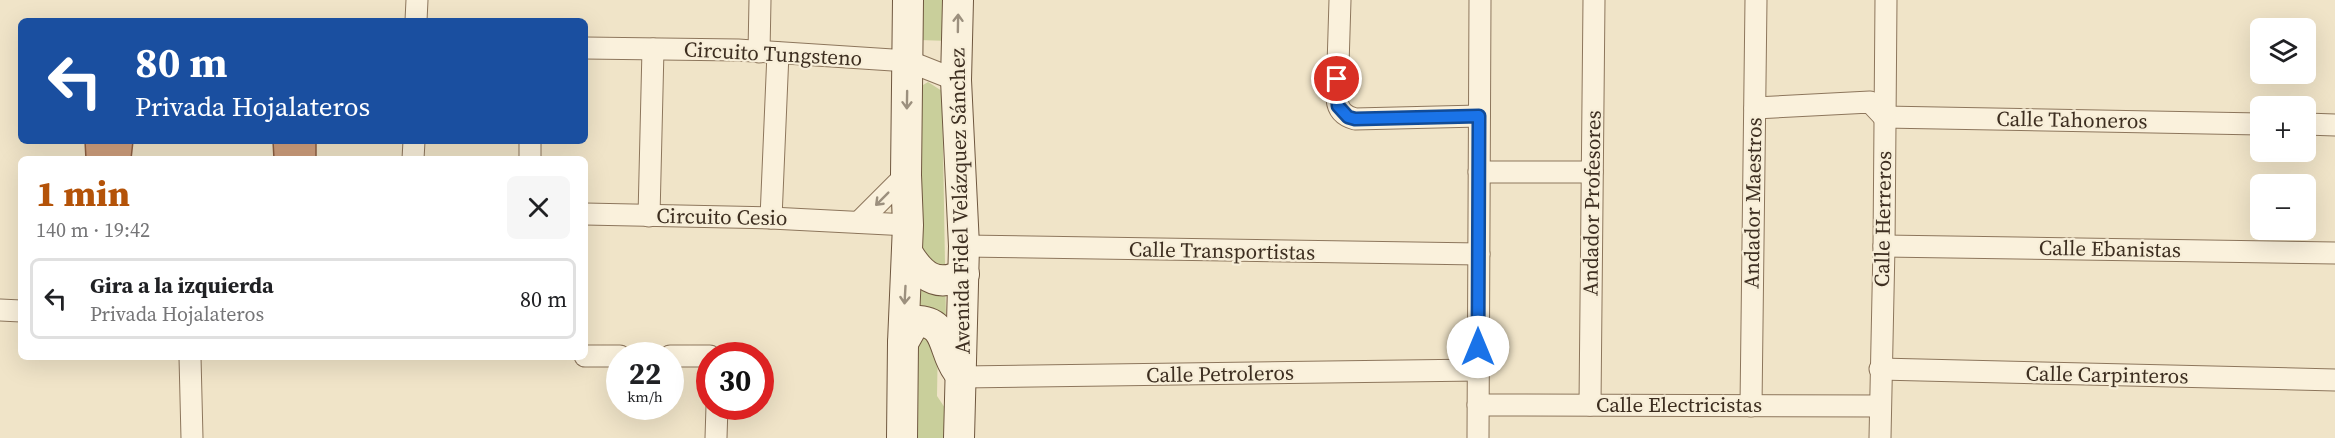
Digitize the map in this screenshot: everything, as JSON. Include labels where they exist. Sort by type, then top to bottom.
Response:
[{"type":"main road","points":[[902,438],[907,239],[908,0]]},
{"type":"main road","name":"Avenida Fidel Velázquez Sánchez","points":[[958,0],[956,80],[964,260],[959,438]]},
{"type":"main road","points":[[907,239],[917,268],[932,278],[948,281],[964,260]]},
{"type":"main road","points":[[903,343],[912,327],[919,321],[936,326],[942,333],[952,364],[962,377]]},
{"type":"street","points":[[416,18],[417,0]]},
{"type":"street","points":[[760,0],[768,52],[771,218]]},
{"type":"street","points":[[1340,0],[1336,99],[1342,113],[1355,119],[1479,116]]},
{"type":"street","points":[[1478,438],[1480,0]]},
{"type":"street","name":"Andador Profesores","points":[[1590,405],[1594,0]]},
{"type":"street","name":"Andador Maestros","points":[[1751,406],[1756,0]]},
{"type":"street","name":"Calle Herreros","points":[[1880,438],[1886,0]]},
{"type":"street","name":"Circuito Tungsteno","points":[[588,48],[768,52],[908,61],[956,80]]},
{"type":"street","points":[[649,216],[653,49]]},
{"type":"street","points":[[1755,108],[1870,102],[1884,117]]},
{"type":"street","name":"Calle Tahoneros","points":[[1884,117],[2250,124]]},
{"type":"street","points":[[2316,124],[2335,125]]},
{"type":"street","points":[[1479,172],[1592,172]]},
{"type":"street","points":[[859,222],[906,175]]},
{"type":"street","name":"Circuito Cesio","points":[[588,214],[859,222],[907,239]]},
{"type":"street","name":"Calle Ebanistas","points":[[1884,246],[2335,253]]},
{"type":"street","name":"Calle Transportistas","points":[[964,260],[1479,254]]},
{"type":"street","points":[[0,310],[18,311]]},
{"type":"street","points":[[588,356],[606,356]]},
{"type":"street","points":[[190,360],[192,438]]},
{"type":"street","name":"Calle Carpinteros","points":[[1880,369],[2335,380]]},
{"type":"street","name":"Calle Petroleros","points":[[962,377],[1478,370]]},
{"type":"street","name":"Calle Electricistas","points":[[1478,405],[1880,406]]},
{"type":"street","points":[[716,438],[717,420]]},
{"type":"green space","points":[[920,0],[950,0],[949,41],[919,40]]},
{"type":"green space","points":[[928,82],[942,91],[946,321],[916,313],[915,90]]},
{"type":"green space","points":[[930,331],[938,337],[937,396],[945,408],[945,438],[916,438],[917,341]]},
{"type":"building","points":[[85,144],[133,144],[131,156],[86,156]]},
{"type":"building","points":[[273,144],[316,144],[316,156],[274,156]]},
{"type":"route","points":[[1337,79],[1338,106],[1342,113],[1355,119],[1479,116],[1478,347]]}]
